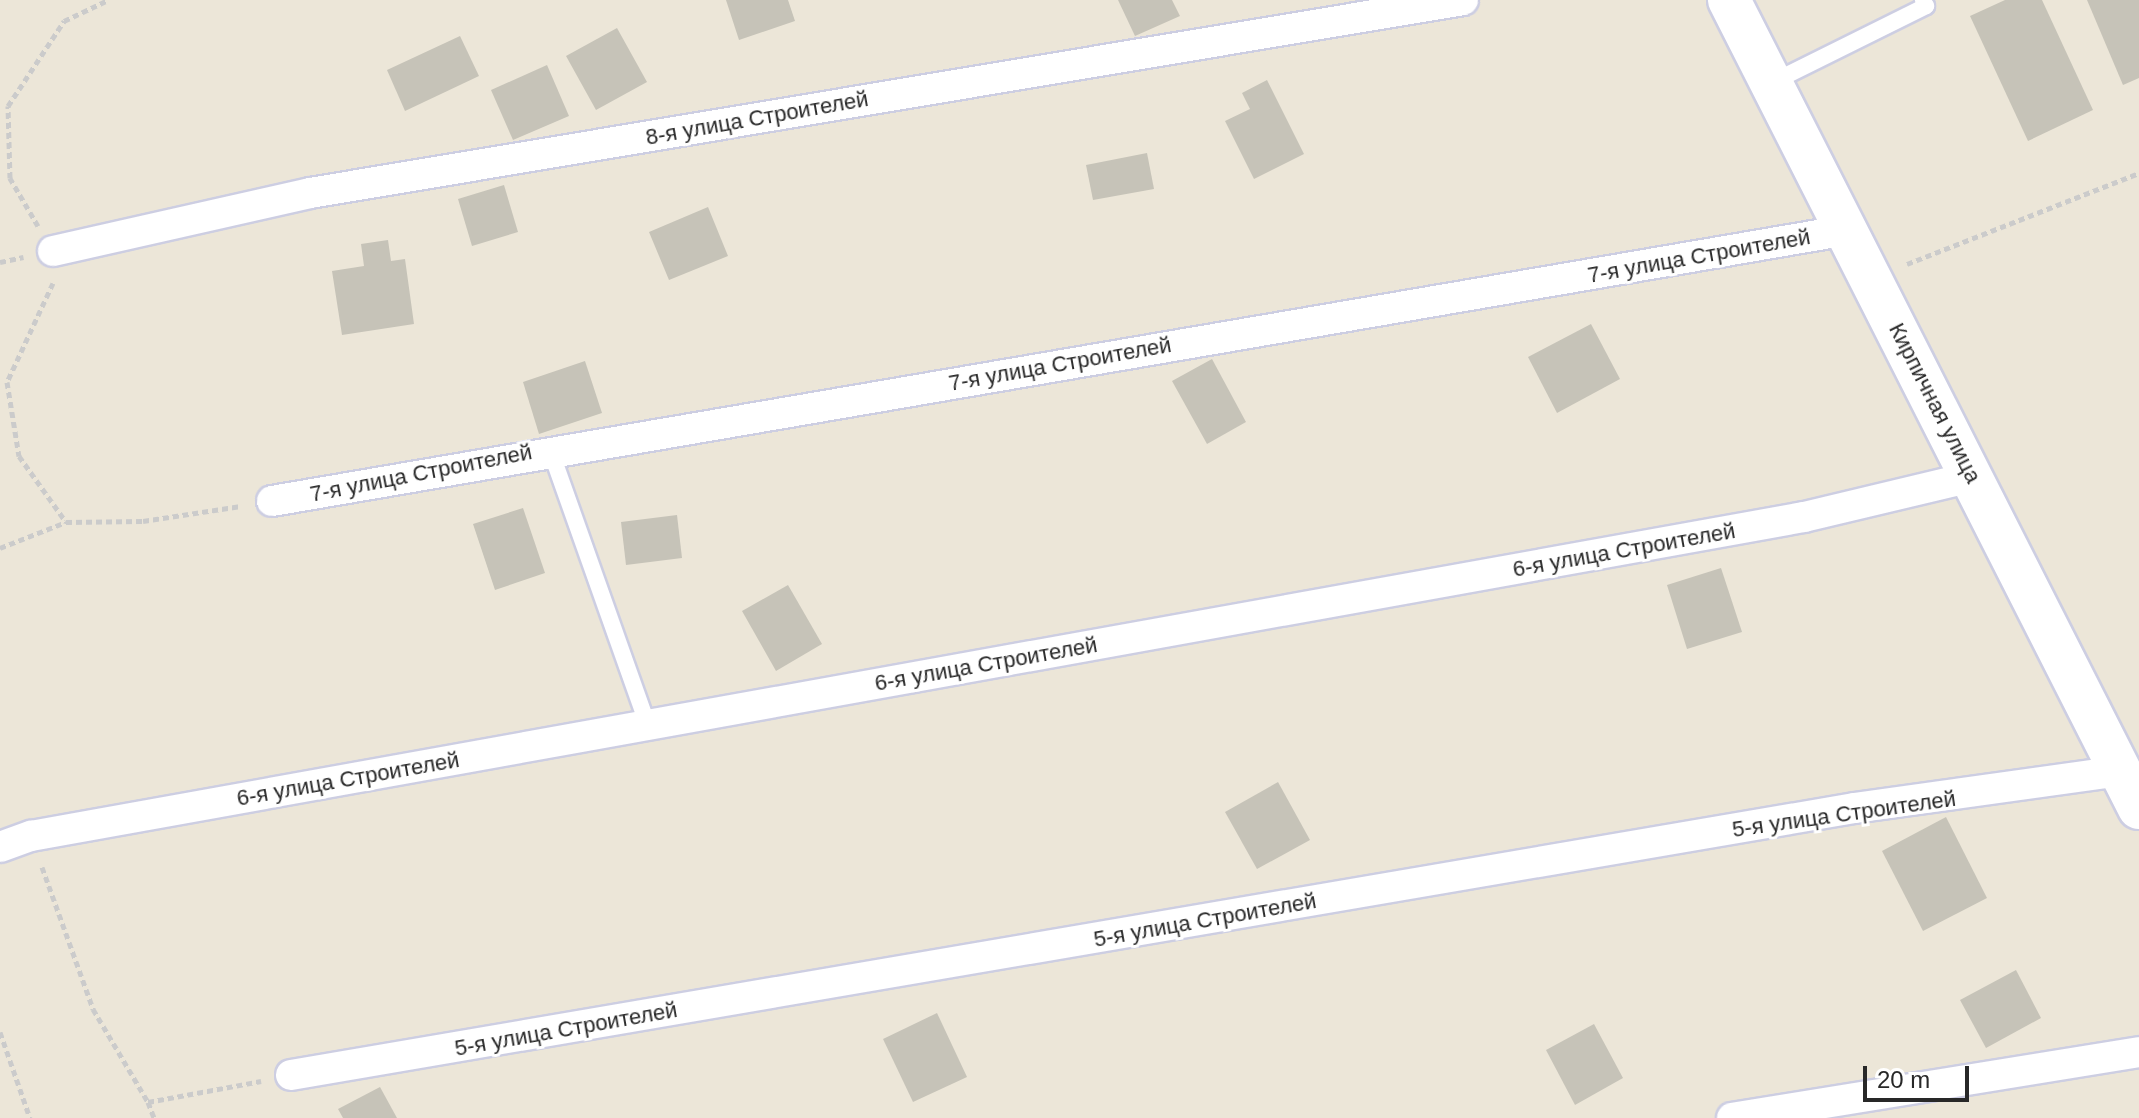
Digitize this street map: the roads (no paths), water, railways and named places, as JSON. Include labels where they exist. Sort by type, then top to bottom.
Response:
[{"type":"main road","name":"Кирпичная улица","points":[[1729,0],[2139,808]]},
{"type":"street","name":"8-я улица Строителей","points":[[53,251],[310,193],[1463,0]]},
{"type":"street","name":"7-я улица Строителей","points":[[272,501],[550,449],[1848,230]]},
{"type":"street","name":"6-я улица Строителей","points":[[0,847],[31,836],[1804,517],[1972,477]]},
{"type":"street","name":"5-я улица Строителей","points":[[291,1075],[1854,808],[2119,771]]},
{"type":"street","points":[[1732,1118],[2139,1052]]},
{"type":"lane","points":[[1772,82],[1926,6],[1923,0]]},
{"type":"lane","points":[[550,449],[648,725]]}]
